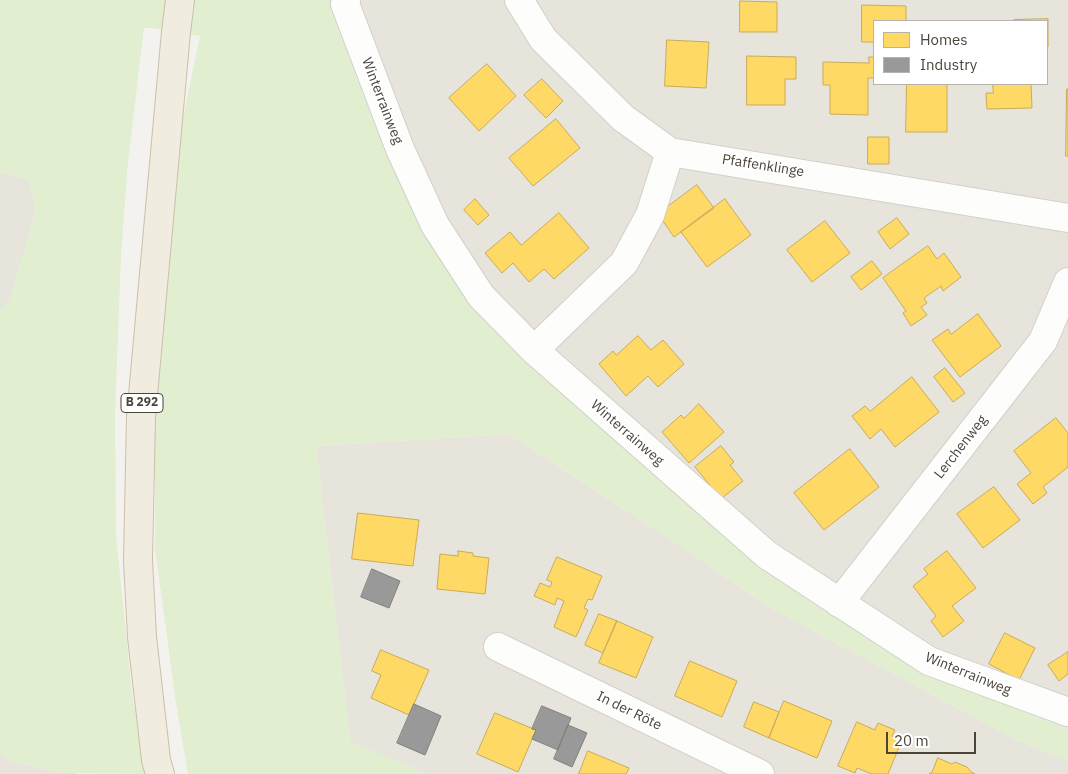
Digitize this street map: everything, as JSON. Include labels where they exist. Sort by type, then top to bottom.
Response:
[{"type":"highway","name":"B 292","points":[[160,774],[156,760],[142,637],[138,560],[141,417],[180,0]]},
{"type":"street","name":"Winterrainweg","points":[[346,0],[400,148],[435,225],[481,296],[534,350],[767,555],[929,660],[1068,712]]},
{"type":"street","name":"Pfaffenklinge","points":[[519,0],[543,39],[623,118],[670,152],[1068,218]]},
{"type":"street","points":[[534,350],[624,263],[650,215],[670,152]]},
{"type":"street","name":"Lerchenweg","points":[[839,603],[1043,341],[1068,282]]},
{"type":"street","name":"In der Röte","points":[[498,647],[760,774]]},
{"type":"shaded area","points":[[327,0],[1068,0],[1068,729],[918,665],[552,384],[469,303],[409,204],[377,130]]},
{"type":"shaded area","points":[[0,172],[29,180],[36,211],[10,300],[0,310]]},
{"type":"shaded area","points":[[508,434],[688,551],[767,606],[1017,740],[1068,761],[1068,774],[427,774],[350,742],[316,446]]},
{"type":"shaded area","points":[[0,754],[13,761],[63,773],[76,774],[0,774]]},
{"type":"green space","points":[[0,0],[327,0],[377,130],[409,204],[469,303],[552,384],[918,665],[1068,729],[1068,761],[1017,740],[767,606],[688,551],[508,434],[316,446],[350,742],[427,774],[188,774],[176,703],[155,548],[155,394],[172,171],[200,36],[150,28],[144,28],[128,162],[121,254],[115,414],[116,535],[132,693],[145,774],[63,773],[13,761],[0,754],[0,310],[10,300],[36,211],[29,180],[0,172]]},
{"type":"building: Homes","points":[[740,1],[777,2],[777,32],[740,32]]},
{"type":"building: Homes","points":[[862,5],[906,6],[906,20],[873,20],[873,42],[862,42]]},
{"type":"building: Homes","points":[[1048,19],[1048,20],[1014,20]]},
{"type":"building: Homes","points":[[667,40],[709,42],[706,88],[665,86]]},
{"type":"building: Homes","points":[[747,56],[796,57],[796,79],[785,79],[785,105],[747,105]]},
{"type":"building: Homes","points":[[869,57],[873,57],[873,78],[868,78],[868,115],[830,114],[830,85],[823,85],[823,62],[869,63]]},
{"type":"building: Homes","points":[[487,64],[516,96],[479,131],[449,98]]},
{"type":"building: Homes","points":[[542,79],[563,101],[546,118],[524,95]]},
{"type":"building: Homes","points":[[907,85],[947,85],[947,132],[906,132]]},
{"type":"building: Homes","points":[[993,85],[1031,85],[1032,108],[987,109],[986,93],[993,93]]},
{"type":"building: Homes","points":[[1067,89],[1068,156],[1066,156]]},
{"type":"building: Homes","points":[[556,119],[580,148],[533,186],[509,158]]},
{"type":"building: Homes","points":[[868,137],[889,137],[889,164],[868,164]]},
{"type":"building: Homes","points":[[697,185],[714,208],[674,237],[658,214]]},
{"type":"building: Homes","points":[[475,199],[489,215],[478,225],[464,210]]},
{"type":"building: Homes","points":[[725,199],[751,235],[707,267],[681,232]]},
{"type":"building: Homes","points":[[559,213],[589,248],[554,279],[544,269],[529,282],[513,263],[502,273],[485,253],[510,232],[521,245]]},
{"type":"building: Homes","points":[[897,218],[909,234],[890,249],[878,232]]},
{"type":"building: Homes","points":[[825,221],[850,253],[812,282],[787,250]]},
{"type":"building: Homes","points":[[928,246],[937,259],[944,253],[961,277],[943,291],[941,286],[924,298],[927,303],[921,307],[927,315],[911,326],[903,313],[906,311],[883,278]]},
{"type":"building: Homes","points":[[872,261],[882,274],[861,290],[851,277]]},
{"type":"building: Homes","points":[[978,314],[1001,346],[960,377],[932,340],[948,329],[951,334]]},
{"type":"building: Homes","points":[[638,336],[651,350],[663,340],[684,364],[658,387],[648,376],[626,396],[599,364],[613,351],[616,355]]},
{"type":"building: Homes","points":[[945,368],[965,393],[953,402],[934,377]]},
{"type":"building: Homes","points":[[912,377],[939,412],[895,447],[881,429],[870,439],[852,416],[865,406],[870,411]]},
{"type":"building: Homes","points":[[699,404],[724,432],[689,463],[662,432],[681,415],[684,418]]},
{"type":"building: Homes","points":[[1056,418],[1068,433],[1068,467],[1043,487],[1047,493],[1033,504],[1017,484],[1031,473],[1014,451]]},
{"type":"building: Homes","points":[[721,446],[734,462],[730,465],[743,481],[721,499],[695,467]]},
{"type":"building: Homes","points":[[850,449],[879,487],[824,530],[794,493]]},
{"type":"building: Homes","points":[[994,487],[1020,520],[983,548],[957,514]]},
{"type":"building: Homes","points":[[358,513],[419,520],[413,566],[352,559]]},
{"type":"building: Homes","points":[[458,551],[473,553],[473,556],[489,558],[485,594],[437,589],[440,554],[458,556]]},
{"type":"building: Homes","points":[[947,551],[976,588],[952,606],[964,621],[943,637],[931,621],[936,616],[913,586],[928,574],[924,569]]},
{"type":"building: Homes","points":[[557,557],[602,576],[592,600],[588,599],[584,608],[588,610],[576,637],[554,627],[564,601],[557,598],[555,605],[534,596],[540,583],[550,587],[552,582],[547,580]]},
{"type":"building: Homes","points":[[599,614],[617,621],[603,653],[585,645]]},
{"type":"building: Homes","points":[[617,621],[653,637],[636,678],[599,663]]},
{"type":"building: Homes","points":[[1005,633],[1035,648],[1019,680],[989,664]]},
{"type":"building: Homes","points":[[381,650],[429,670],[409,715],[371,698],[381,675],[372,671]]},
{"type":"building: Homes","points":[[1068,652],[1068,674],[1059,681],[1048,665]]},
{"type":"building: Homes","points":[[690,661],[737,681],[722,717],[675,696]]},
{"type":"building: Homes","points":[[784,701],[832,721],[817,758],[769,738]]},
{"type":"building: Homes","points":[[754,702],[779,712],[769,738],[744,727]]},
{"type":"building: Homes","points":[[495,713],[536,730],[518,772],[477,754]]},
{"type":"building: Homes","points":[[857,722],[875,730],[878,723],[895,730],[892,736],[902,740],[888,774],[872,774],[857,768],[855,773],[838,766]]},
{"type":"building: Homes","points":[[588,751],[629,768],[626,774],[579,774]]},
{"type":"building: Homes","points":[[938,758],[952,764],[955,762],[967,767],[975,774],[929,774],[932,772]]},
{"type":"building: Industry","points":[[372,569],[400,581],[389,608],[361,597]]},
{"type":"building: Industry","points":[[414,704],[441,716],[425,755],[397,743]]},
{"type":"building: Industry","points":[[542,706],[571,718],[558,750],[532,739],[536,730],[532,729]]},
{"type":"building: Industry","points":[[568,725],[587,733],[572,767],[554,759]]}]
